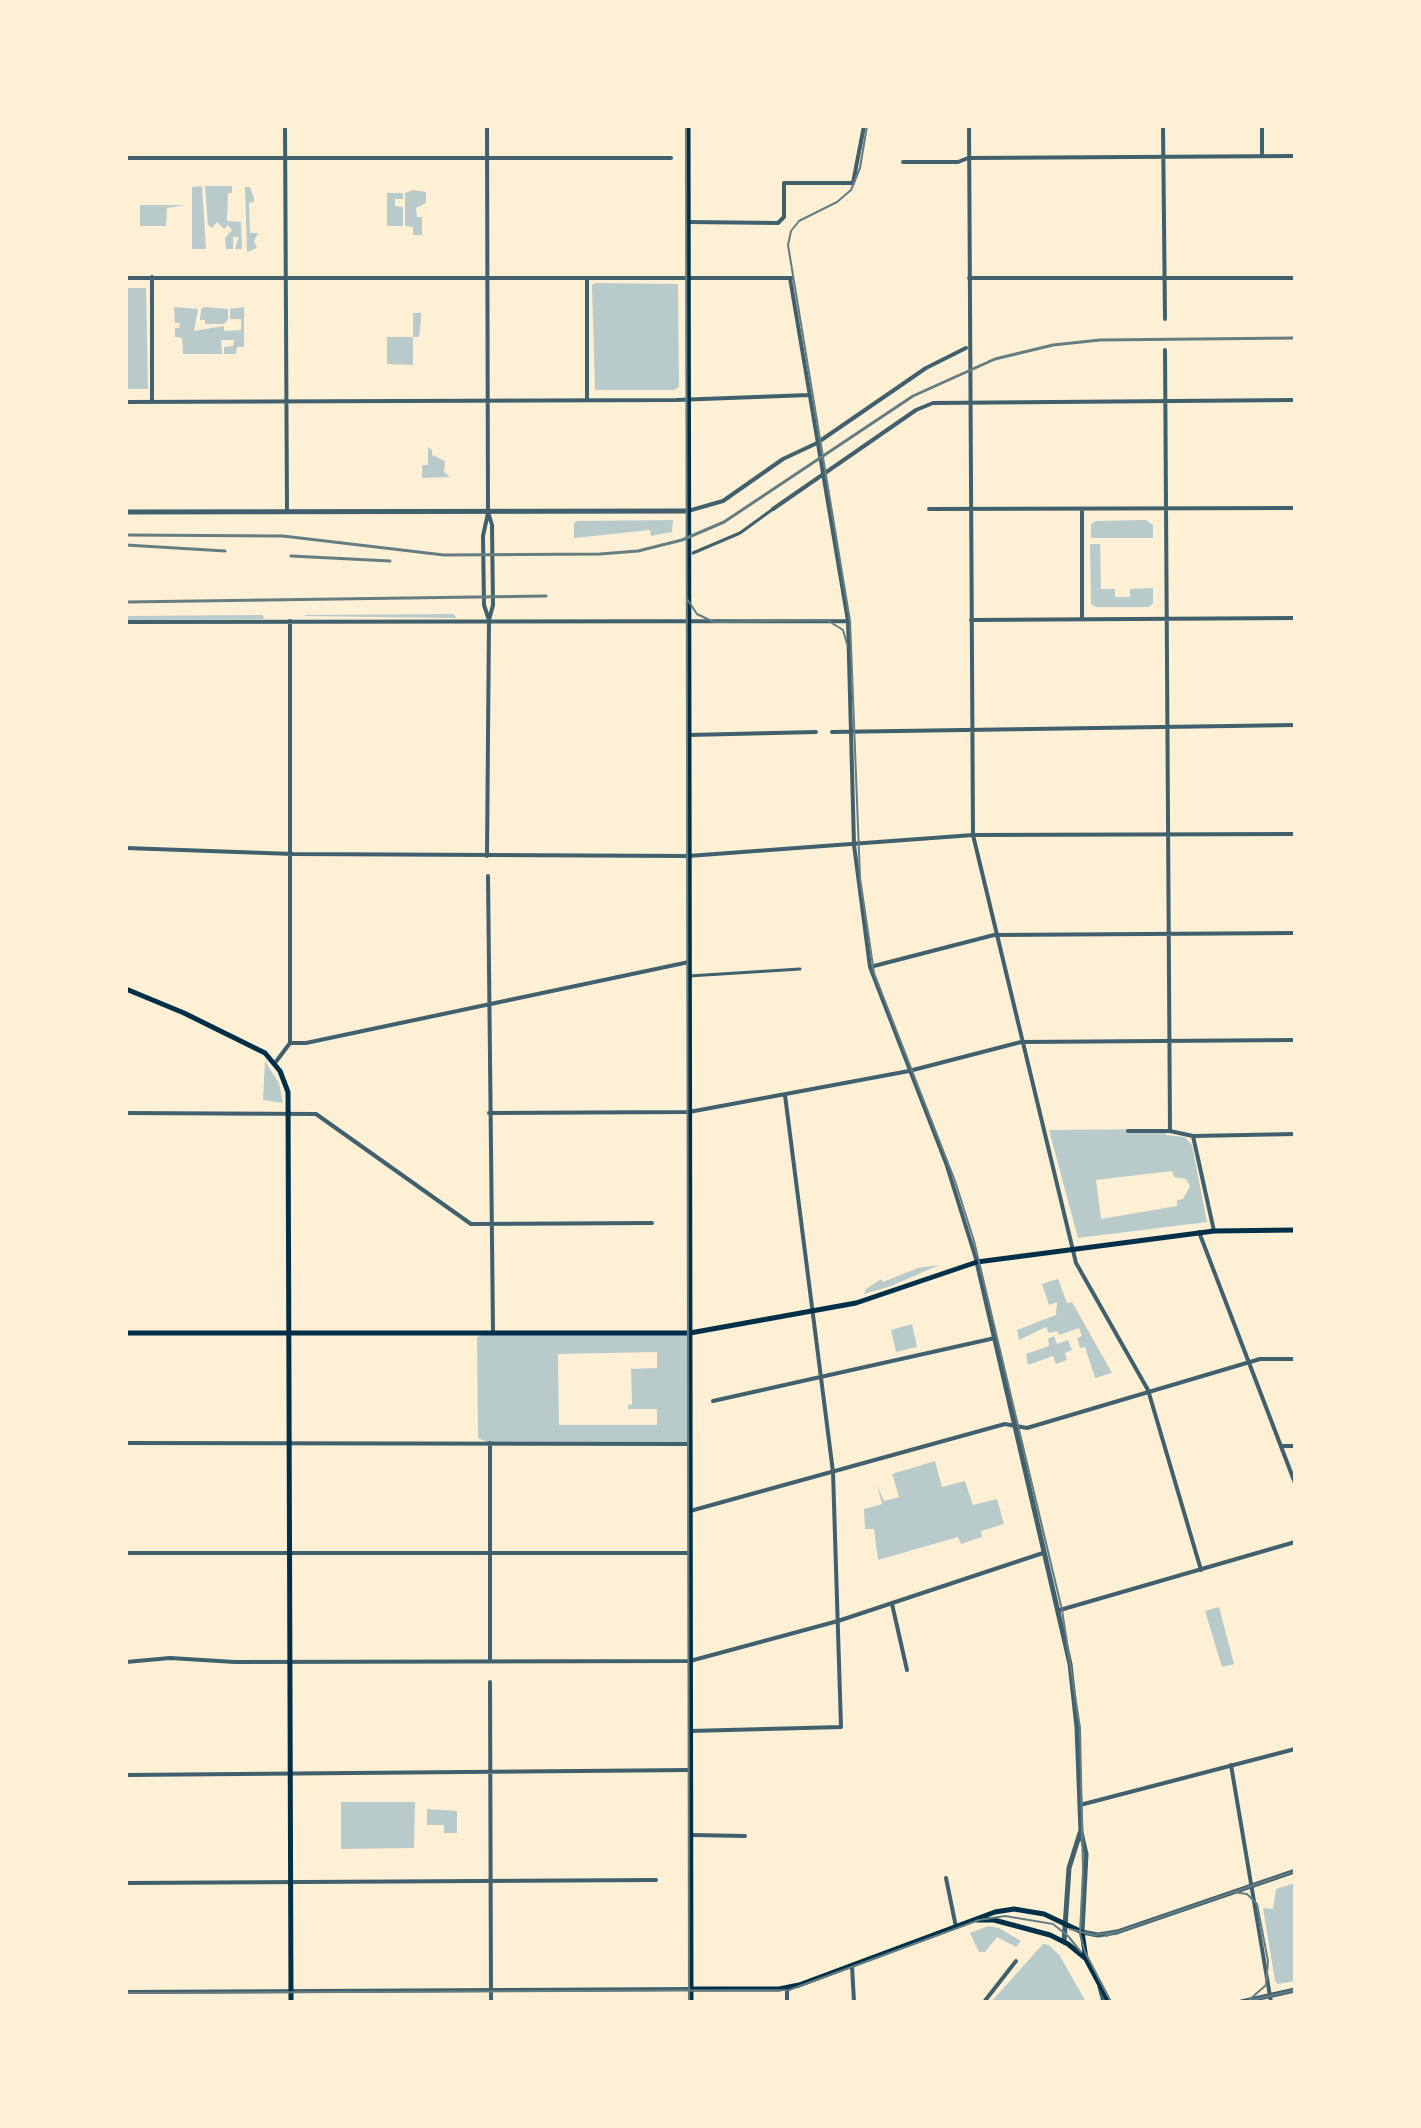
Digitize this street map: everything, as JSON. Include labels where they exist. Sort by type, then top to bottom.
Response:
[{"type":"main road","points":[[688,126],[691,2002]]},
{"type":"main road","points":[[126,989],[248,1042],[275,1063],[288,1092],[291,2002]]},
{"type":"main road","points":[[126,1333],[690,1333],[813,1314],[887,1294],[977,1262],[1199,1232],[1295,1230]]},
{"type":"main road","points":[[691,1989],[787,1988],[973,1920],[1014,1909],[1044,1914],[1082,1932],[1086,1959],[1106,2002]]},
{"type":"main road","points":[[973,1920],[1012,1924],[1064,1942],[1086,1959]]},
{"type":"street","points":[[285,126],[287,512]]},
{"type":"street","points":[[487,126],[488,512],[493,605],[489,620],[487,856]]},
{"type":"street","points":[[688,222],[775,224],[784,217],[784,183],[853,183],[864,126]]},
{"type":"street","points":[[969,126],[973,835],[994,935],[1076,1263],[1148,1390],[1201,1570]]},
{"type":"street","points":[[1163,126],[1165,319]]},
{"type":"street","points":[[1262,126],[1262,156]]},
{"type":"street","points":[[903,162],[958,162],[968,158],[1295,156]]},
{"type":"street","points":[[126,158],[671,158]]},
{"type":"street","points":[[152,277],[152,401]]},
{"type":"street","points":[[587,277],[587,399]]},
{"type":"street","points":[[126,278],[792,278],[848,621],[854,845],[870,967],[946,1163],[977,1262],[1060,1610],[1077,1727],[1081,1832],[1086,1854],[1082,1932],[1098,1935],[1117,1932],[1295,1871]]},
{"type":"street","points":[[969,278],[1295,278]]},
{"type":"street","points":[[126,512],[688,511],[715,506],[783,459],[817,443],[926,368],[968,347]]},
{"type":"street","points":[[1165,350],[1170,1131]]},
{"type":"street","points":[[126,402],[688,399],[809,395]]},
{"type":"street","points":[[693,553],[740,533],[823,471],[835,468],[921,407],[969,401],[1295,400]]},
{"type":"street","points":[[929,509],[1295,508]]},
{"type":"street","points":[[1082,510],[1083,620]]},
{"type":"street","points":[[488,512],[483,536],[484,605],[489,620]]},
{"type":"street","points":[[971,620],[1055,617],[1083,620],[1295,618]]},
{"type":"street","points":[[126,622],[689,618],[848,621]]},
{"type":"street","points":[[275,1063],[290,1043],[290,621]]},
{"type":"street","points":[[832,732],[971,727],[1295,725]]},
{"type":"street","points":[[689,735],[816,732]]},
{"type":"street","points":[[126,848],[289,854],[688,856],[973,835],[1295,834]]},
{"type":"street","points":[[488,876],[493,1331]]},
{"type":"street","points":[[870,967],[994,935],[1295,933]]},
{"type":"street","points":[[290,1043],[306,1043],[689,962]]},
{"type":"street","points":[[689,976],[800,969]]},
{"type":"street","points":[[489,1113],[689,1112],[909,1071],[1021,1042],[1295,1040]]},
{"type":"street","points":[[690,1731],[841,1727],[833,1472],[785,1095]]},
{"type":"street","points":[[126,1113],[316,1114],[471,1224],[652,1223]]},
{"type":"street","points":[[1128,1131],[1170,1131],[1193,1136],[1295,1134]]},
{"type":"street","points":[[1193,1136],[1214,1231]]},
{"type":"street","points":[[1199,1232],[1295,1483]]},
{"type":"street","points":[[713,1401],[995,1338]]},
{"type":"street","points":[[690,1511],[1005,1424],[1027,1428],[1148,1390],[1158,1392],[1248,1363],[1295,1359]]},
{"type":"street","points":[[126,1443],[690,1444]]},
{"type":"street","points":[[490,1443],[490,1659]]},
{"type":"street","points":[[1280,1446],[1295,1446]]},
{"type":"street","points":[[1060,1610],[1295,1542]]},
{"type":"street","points":[[126,1662],[170,1658],[290,1662],[490,1659],[690,1661],[838,1621],[1046,1552]]},
{"type":"street","points":[[126,1553],[690,1553]]},
{"type":"street","points":[[892,1604],[907,1670]]},
{"type":"street","points":[[490,1682],[491,2002]]},
{"type":"street","points":[[1080,1805],[1295,1749]]},
{"type":"street","points":[[1231,1765],[1270,1999]]},
{"type":"street","points":[[126,1775],[490,1769],[691,1770]]},
{"type":"street","points":[[1064,1942],[1069,1868],[1081,1832]]},
{"type":"street","points":[[691,1835],[745,1836]]},
{"type":"street","points":[[946,1878],[956,1927]]},
{"type":"street","points":[[126,1883],[656,1880]]},
{"type":"street","points":[[984,2002],[1016,1961]]},
{"type":"street","points":[[852,1966],[854,2002]]},
{"type":"street","points":[[787,1988],[787,2002]]},
{"type":"street","points":[[126,1992],[691,1989]]},
{"type":"street","points":[[1241,2002],[1270,1999],[1295,1990]]},
{"type":"shaded area","points":[[202,186],[206,249],[192,249],[192,187]]},
{"type":"shaded area","points":[[205,186],[232,186],[232,193],[228,193],[227,221],[241,222],[242,249],[235,249],[239,237],[233,237],[233,249],[226,249],[225,238],[232,230],[228,225],[224,229],[217,222],[212,228],[208,225]]},
{"type":"shaded area","points":[[245,187],[250,187],[254,198],[254,202],[249,203],[250,233],[258,233],[254,241],[257,248],[247,252]]},
{"type":"shaded area","points":[[413,190],[426,192],[426,203],[416,208],[417,217],[422,217],[422,235],[413,235],[413,227],[405,226],[405,193]]},
{"type":"shaded area","points":[[387,193],[403,193],[403,199],[395,199],[395,206],[403,207],[403,226],[387,226]]},
{"type":"shaded area","points":[[140,205],[186,205],[167,208],[166,226],[140,226]]},
{"type":"shaded area","points":[[678,284],[679,387],[674,390],[595,390],[592,285]]},
{"type":"shaded area","points":[[126,288],[146,288],[148,389],[126,389]]},
{"type":"shaded area","points":[[174,307],[198,309],[194,331],[224,326],[224,331],[241,330],[241,319],[230,319],[230,309],[244,307],[244,347],[237,347],[236,354],[224,354],[224,347],[233,346],[234,340],[221,340],[222,354],[183,354],[182,338],[175,337],[175,328],[179,328],[180,323],[175,323]]},
{"type":"shaded area","points":[[201,309],[228,309],[228,320],[224,324],[205,324],[205,320],[200,320]]},
{"type":"shaded area","points":[[413,313],[421,313],[419,337],[413,337]]},
{"type":"shaded area","points":[[387,337],[413,337],[413,365],[387,364]]},
{"type":"shaded area","points":[[428,447],[432,455],[445,461],[444,472],[450,477],[422,478],[422,465],[428,465]]},
{"type":"shaded area","points":[[673,520],[672,532],[651,536],[650,530],[574,538],[574,523],[577,521]]},
{"type":"shaded area","points":[[1146,520],[1153,525],[1153,538],[1091,538],[1091,524],[1096,521]]},
{"type":"shaded area","points":[[1090,544],[1100,544],[1101,589],[1115,589],[1115,597],[1130,597],[1130,589],[1153,588],[1153,603],[1149,607],[1096,607],[1091,604]]},
{"type":"shaded area","points":[[454,614],[456,618],[305,616],[306,615]]},
{"type":"shaded area","points":[[263,615],[264,619],[126,620],[126,616]]},
{"type":"shaded area","points":[[265,1061],[279,1083],[283,1103],[263,1100]]},
{"type":"shaded area","points":[[1165,1129],[1166,1135],[1185,1137],[1192,1145],[1207,1222],[1078,1238],[1049,1130]],"holes":[[[1172,1171],[1174,1177],[1186,1179],[1190,1186],[1183,1199],[1177,1200],[1177,1206],[1101,1219],[1096,1180]]]},
{"type":"shaded area","points":[[939,1265],[864,1294],[866,1289],[881,1279],[883,1282],[918,1268]]},
{"type":"shaded area","points":[[1058,1279],[1067,1303],[1072,1302],[1112,1373],[1095,1378],[1085,1347],[1080,1348],[1077,1338],[1082,1336],[1079,1328],[1059,1335],[1057,1331],[1049,1333],[1046,1327],[1019,1340],[1017,1330],[1056,1315],[1057,1302],[1049,1305],[1042,1284]]},
{"type":"shaded area","points":[[912,1324],[917,1347],[896,1352],[891,1330]]},
{"type":"shaded area","points":[[493,1331],[690,1333],[690,1444],[490,1443],[478,1438],[477,1337]],"holes":[[[657,1352],[657,1368],[631,1369],[632,1404],[628,1405],[628,1409],[657,1409],[657,1425],[559,1425],[558,1354]]]},
{"type":"shaded area","points":[[1054,1336],[1057,1344],[1068,1340],[1072,1350],[1065,1353],[1067,1360],[1056,1364],[1053,1356],[1028,1365],[1026,1354],[1049,1346],[1048,1339]]},
{"type":"shaded area","points":[[935,1461],[942,1487],[965,1481],[973,1505],[997,1499],[1004,1524],[981,1531],[982,1537],[961,1544],[958,1537],[878,1560],[874,1529],[865,1529],[864,1509],[882,1504],[877,1485],[884,1501],[899,1497],[892,1474]]},
{"type":"shaded area","points":[[1219,1607],[1234,1664],[1222,1667],[1205,1611]]},
{"type":"shaded area","points":[[341,1802],[415,1802],[414,1848],[341,1849]]},
{"type":"shaded area","points":[[427,1809],[457,1811],[457,1833],[444,1833],[444,1825],[427,1825]]},
{"type":"shaded area","points":[[1295,1883],[1295,1981],[1278,1984],[1263,1908],[1273,1909],[1276,1889]]},
{"type":"shaded area","points":[[988,1926],[999,1928],[1021,1941],[1016,1947],[997,1937],[985,1952],[979,1952],[970,1933]]},
{"type":"shaded area","points":[[1043,1944],[1049,1945],[1060,1956],[1086,2002],[991,2002]]},
{"type":"tram line","points":[[686,126],[689,2002]]},
{"type":"tram line","points":[[867,126],[860,168],[851,190],[837,202],[799,221],[791,231],[788,245],[850,621],[860,878],[874,973],[955,1181],[974,1241],[1062,1610],[1080,1728],[1083,1871],[1080,1934],[1085,1952],[1111,2002]]},
{"type":"tram line","points":[[687,599],[697,614],[714,622],[827,620],[843,630],[847,644]]},
{"type":"tram line","points":[[1106,1936],[1295,1871]]},
{"type":"tram line","points":[[1233,1892],[1247,1894],[1257,1904],[1268,1961],[1266,1985],[1248,2001]]},
{"type":"tram line","points":[[126,1993],[789,1990],[979,1920],[1005,1916],[1053,1924],[1081,1952]]},
{"type":"tram line","points":[[1070,1929],[1093,1935],[1117,1932]]},
{"type":"tram line","points":[[1252,2000],[1295,1990]]},
{"type":"railway","points":[[126,535],[283,536],[444,555],[638,551],[682,540],[724,522],[913,396],[995,359],[1053,345],[1100,340],[1295,338]]},
{"type":"railway","points":[[126,545],[225,551]]},
{"type":"railway","points":[[291,556],[390,561]]},
{"type":"railway","points":[[126,602],[546,596]]}]
